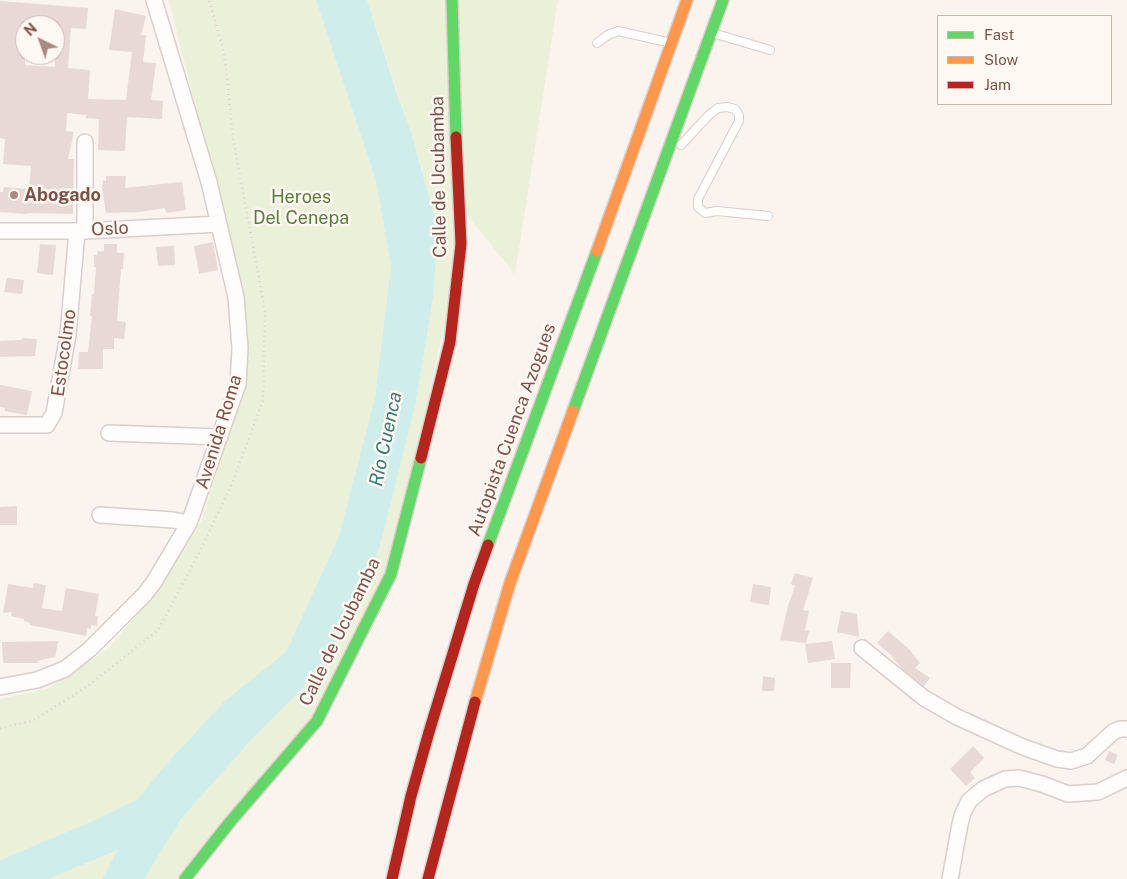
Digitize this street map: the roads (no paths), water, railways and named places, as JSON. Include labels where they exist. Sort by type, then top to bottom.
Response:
[{"type":"main road","name":"Calle de Ucubamba","points":[[185,879],[230,822],[317,721],[391,574],[450,342],[461,244],[452,0]]},
{"type":"main road","name":"Autopista Cuenca Azogues","points":[[392,879],[411,796],[474,584],[608,222],[686,0]]},
{"type":"main road","points":[[428,879],[464,734],[510,583],[723,0]]},
{"type":"street","name":"Avenida Roma","points":[[0,687],[37,680],[65,668],[90,648],[144,595],[154,582],[189,523],[238,384],[240,348],[236,297],[209,182],[149,0]]},
{"type":"street","points":[[81,231],[85,142]]},
{"type":"street","name":"Oslo","points":[[0,231],[81,231],[219,224]]},
{"type":"street","name":"Estocolmo","points":[[0,425],[47,425],[54,413],[68,335],[81,231]]},
{"type":"street","points":[[109,433],[220,437]]},
{"type":"street","points":[[100,515],[189,523]]},
{"type":"street","points":[[862,648],[924,698],[957,717],[1057,759],[1071,761],[1087,756],[1113,732],[1127,729]]},
{"type":"street","points":[[950,879],[963,813],[969,800],[983,789],[1005,779],[1018,778],[1042,784],[1068,794],[1098,792],[1127,778]]},
{"type":"lane","points":[[597,43],[618,31],[672,43]]},
{"type":"lane","points":[[712,32],[725,38],[770,50]]},
{"type":"lane","points":[[665,163],[709,115],[718,108],[727,107],[734,109],[739,115],[739,121],[698,199],[698,206],[705,213],[716,211],[768,216]]},
{"type":"water","name":"Río Cuenca","points":[[316,0],[367,0],[411,132],[436,222],[433,297],[416,402],[379,549],[323,667],[250,741],[181,819],[144,879],[102,879],[118,850],[48,879],[0,879],[0,860],[93,821],[138,799],[166,764],[224,702],[286,652],[339,536],[375,397],[391,266],[376,181]]},
{"type":"place","name":"Abogado","points":[[14,195]]},
{"type":"park label","name":"Heroes Del Cenepa","points":[[301,207]]}]
